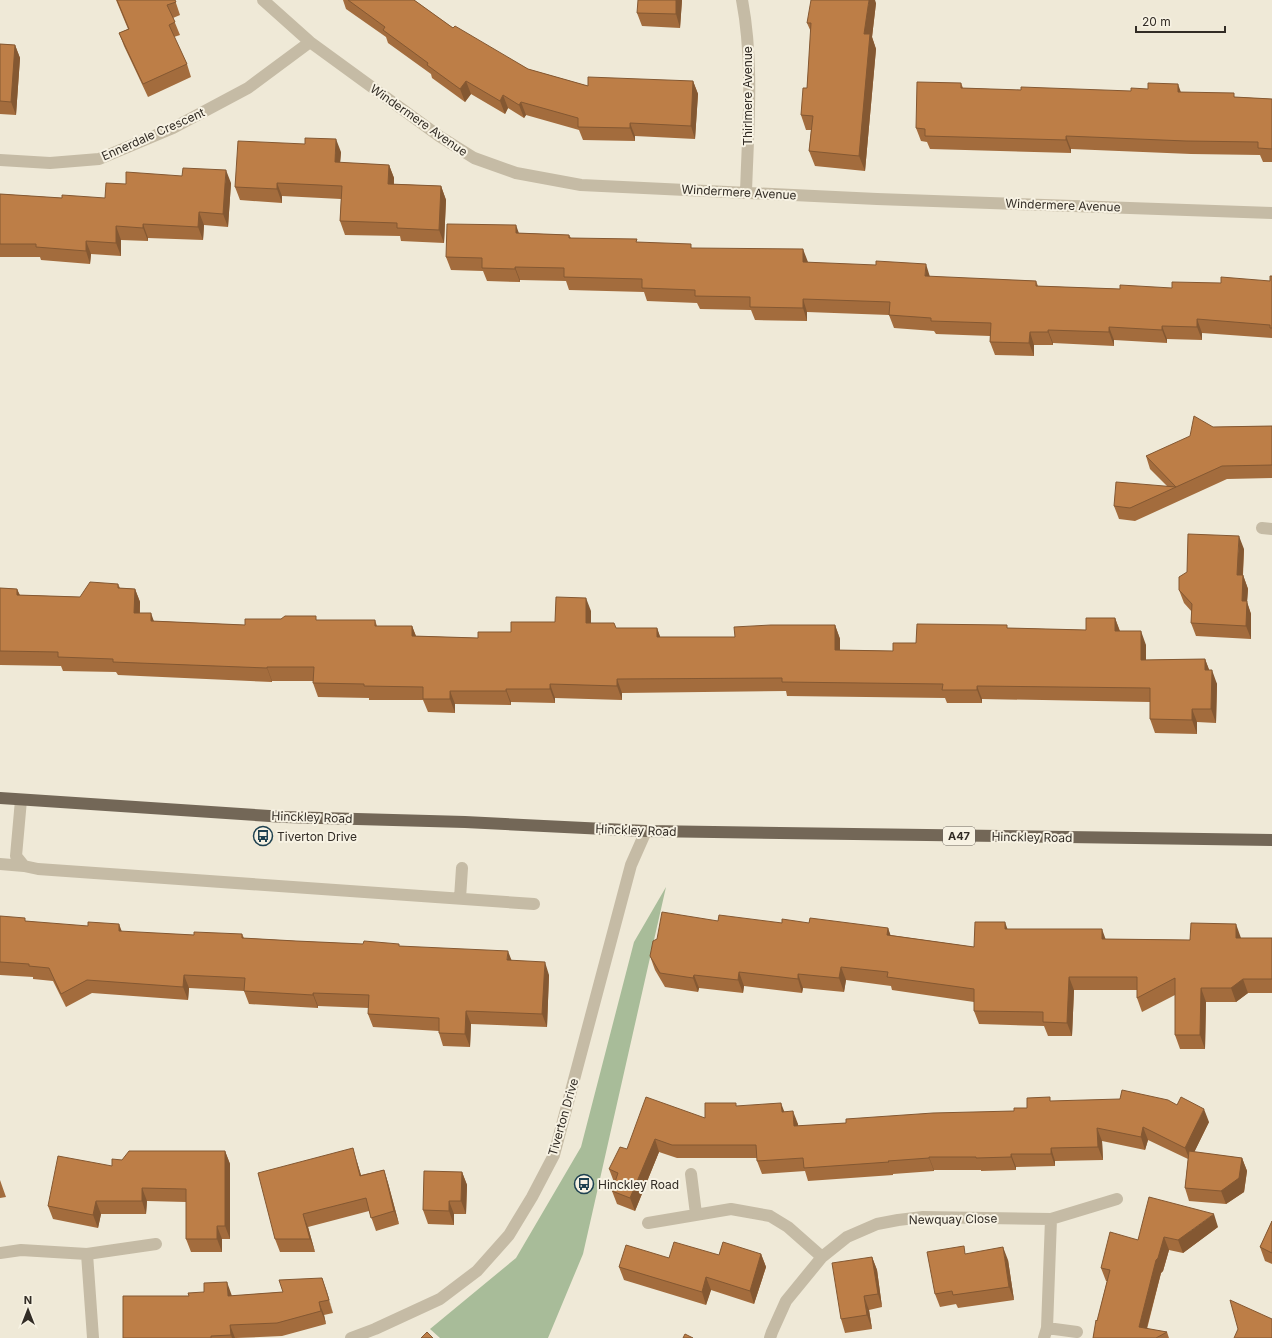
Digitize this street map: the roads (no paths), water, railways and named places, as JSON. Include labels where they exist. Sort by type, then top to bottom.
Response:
[{"type":"main road","name":"Hinckley Road","points":[[0,798],[285,817],[465,822],[646,831],[1272,840]]},
{"type":"street","name":"Windermere Avenue","points":[[264,0],[310,42],[439,136],[474,158],[516,173],[581,185],[877,199],[1272,213]]},
{"type":"street","name":"Thirlmere Avenue","points":[[742,0],[747,22],[750,66],[746,192]]},
{"type":"street","name":"Ennerdale Crescent","points":[[0,160],[50,163],[99,159],[172,128],[248,88],[310,42]]},
{"type":"street","points":[[21,800],[16,856],[24,866]]},
{"type":"street","name":"Tiverton Drive","points":[[351,1338],[375,1329],[440,1299],[477,1271],[509,1236],[554,1155],[630,865],[646,831]]},
{"type":"street","points":[[0,864],[46,870],[534,904]]},
{"type":"street","points":[[460,898],[462,868]]},
{"type":"street","points":[[691,1174],[696,1214]]},
{"type":"street","name":"Newquay Close","points":[[770,1338],[786,1301],[822,1257],[847,1237],[877,1224],[923,1217],[1051,1219],[1117,1200]]},
{"type":"street","points":[[648,1223],[731,1209],[770,1216],[788,1227],[822,1257]]},
{"type":"street","points":[[1051,1219],[1045,1333],[1077,1332]]},
{"type":"street","points":[[0,1253],[21,1250],[87,1254],[156,1244]]},
{"type":"street","points":[[87,1254],[93,1338]]},
{"type":"place","name":"Tiverton Drive","points":[[263,836]]},
{"type":"place","name":"Hinckley Road","points":[[584,1184]]}]
